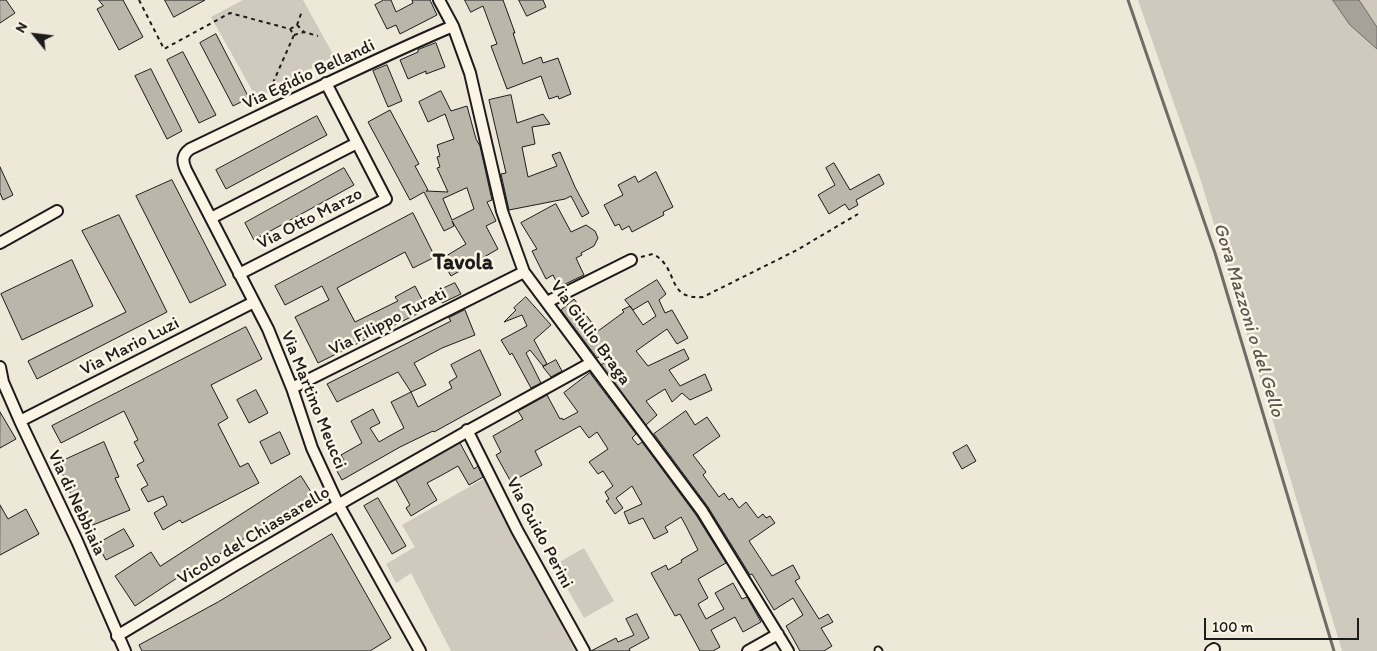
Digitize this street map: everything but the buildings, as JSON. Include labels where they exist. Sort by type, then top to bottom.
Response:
[{"type":"street","name":"Via Giulio Braga","points":[[439,0],[453,26],[470,73],[502,211],[524,272],[702,511],[788,651]]},
{"type":"street","name":"Via Egidio Bellandi","points":[[183,159],[190,149],[326,83],[453,26]]},
{"type":"street","name":"Via Otto Marzo","points":[[239,274],[386,199],[326,83]]},
{"type":"street","points":[[211,218],[357,143]]},
{"type":"street","name":"Via Martino Meucci","points":[[183,159],[186,170],[254,302],[292,388],[312,448],[338,504],[419,651]]},
{"type":"street","points":[[0,243],[57,211]]},
{"type":"street","points":[[547,302],[631,260]]},
{"type":"street","name":"Via Filippo Turati","points":[[292,388],[524,272]]},
{"type":"street","name":"Via Mario Luzi","points":[[20,422],[254,302]]},
{"type":"street","name":"Vicolo del Chiassarello","points":[[117,636],[338,504],[467,430],[591,363]]},
{"type":"street","name":"Via di Nebbiaia","points":[[0,367],[3,382],[20,422],[77,541],[125,651]]},
{"type":"street","name":"Via Guido Perini","points":[[467,430],[517,530],[584,651]]},
{"type":"street","points":[[748,651],[778,634]]},
{"type":"path","points":[[139,0],[164,49],[230,13],[290,29],[294,35]]},
{"type":"path","points":[[290,29],[297,25],[302,11]]},
{"type":"path","points":[[297,25],[304,32],[318,36]]},
{"type":"path","points":[[282,105],[272,85],[294,35],[304,32]]},
{"type":"path","points":[[631,260],[653,254],[661,258],[669,269],[678,289],[684,295],[691,298],[702,297],[797,250],[858,214]]},
{"type":"shaded area","points":[[243,0],[303,0],[334,56],[257,99],[211,17]]},
{"type":"shaded area","points":[[1138,0],[1377,0],[1377,651],[1342,651],[1201,181]]},
{"type":"shaded area","points":[[1333,0],[1359,0],[1377,27],[1377,49],[1350,25]]},
{"type":"shaded area","points":[[485,478],[575,651],[451,651],[411,573],[396,583],[386,564],[415,547],[402,525]]},
{"type":"shaded area","points":[[584,548],[614,601],[584,618],[554,565]]},
{"type":"waterway","name":"Gora Mazzoni o del Gello","points":[[1128,0],[1215,253],[1334,651]]},
{"type":"district","name":"Tavola","points":[[463,263]]}]
